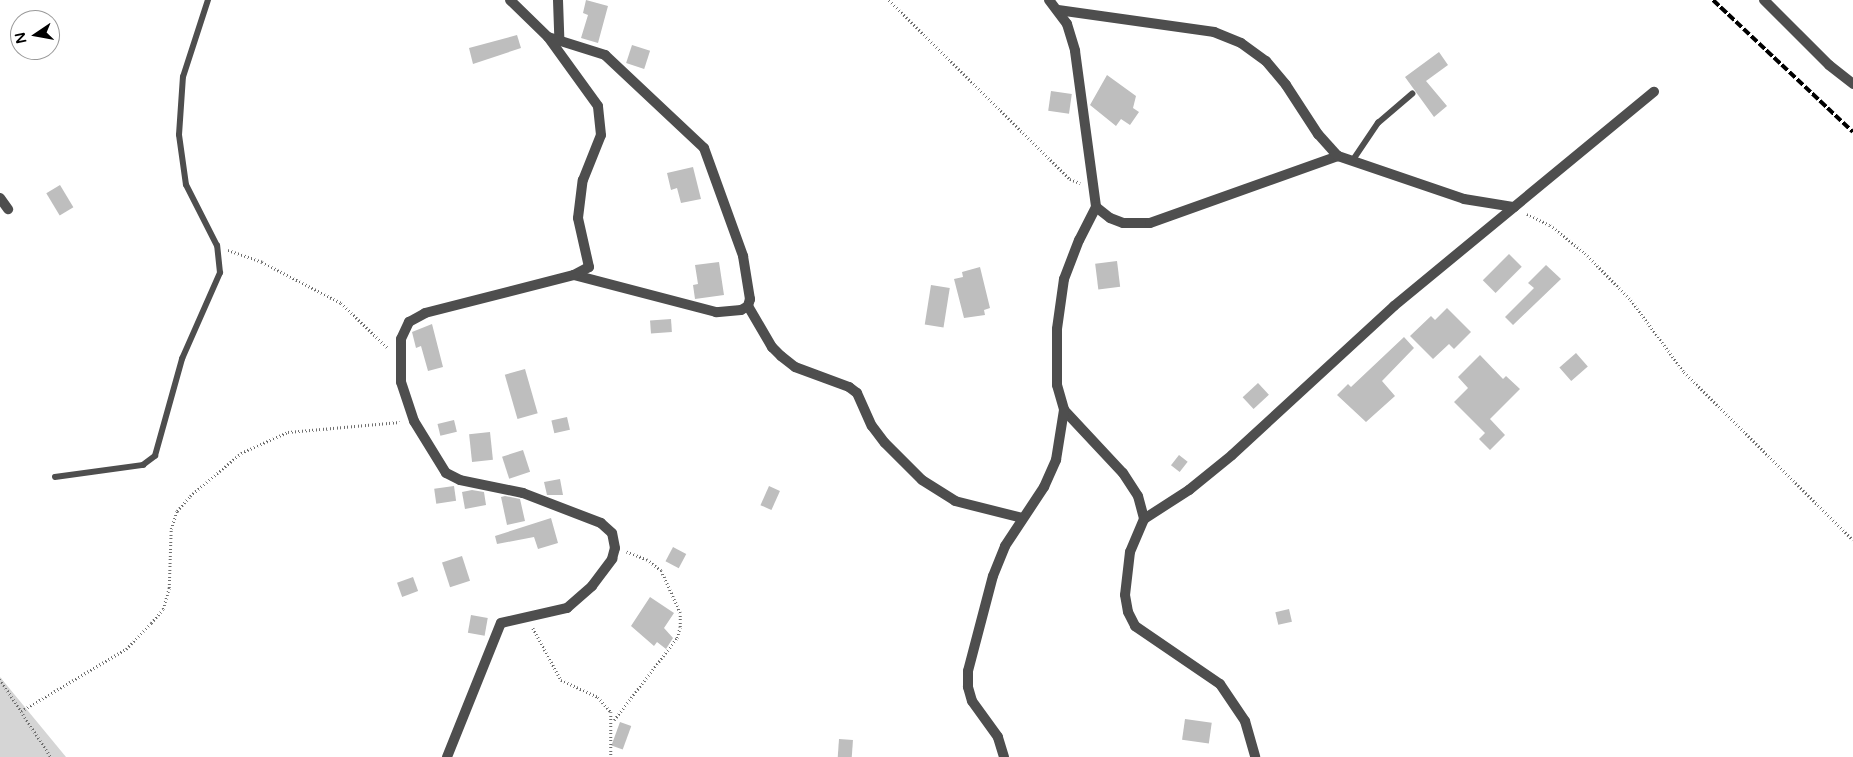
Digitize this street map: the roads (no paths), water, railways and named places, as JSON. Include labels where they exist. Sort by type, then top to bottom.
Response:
[{"type":"street","points":[[447,757],[501,623],[512,618],[527,618],[567,608],[592,586],[612,559],[615,548],[612,533],[601,523],[523,494],[460,480],[446,473],[414,421],[401,382],[401,339],[410,322],[425,313],[574,275],[590,263],[578,218],[583,180],[601,135],[598,106],[548,37],[510,0]]},
{"type":"street","points":[[558,0],[559,38]]},
{"type":"street","points":[[1049,0],[1067,24],[1075,51],[1096,207],[1079,240],[1064,279],[1057,329],[1057,385],[1064,410],[1076,426],[1123,473],[1138,496],[1144,519],[1126,570],[1128,612],[1135,626],[1150,639],[1220,684],[1245,721],[1255,757]]},
{"type":"street","points":[[1764,0],[1829,66],[1853,84]]},
{"type":"street","points":[[1058,10],[1214,32],[1242,43],[1266,61],[1286,85],[1318,134],[1338,156],[1464,199],[1514,208]]},
{"type":"street","points":[[548,37],[559,38],[605,55],[704,148],[743,256],[749,287],[748,306],[772,347],[795,367],[849,387],[857,394],[872,426],[884,443],[922,480],[955,501],[1022,518]]},
{"type":"street","points":[[1144,519],[1189,490],[1232,455],[1394,306],[1654,92]]},
{"type":"street","points":[[1096,207],[1110,218],[1123,223],[1150,223],[1338,156]]},
{"type":"street","points":[[0,198],[8,209]]},
{"type":"street","points":[[574,275],[716,312],[741,310],[748,306]]},
{"type":"street","points":[[1004,757],[998,737],[972,701],[968,687],[968,671],[993,576],[1005,546],[1044,487],[1056,460],[1064,410]]},
{"type":"lane","points":[[56,477],[143,465],[155,456],[182,359],[220,273],[217,246],[186,185],[179,135],[183,78],[208,0]]},
{"type":"lane","points":[[1352,160],[1378,123],[1412,94]]},
{"type":"railway","points":[[1713,0],[1853,132]]}]
